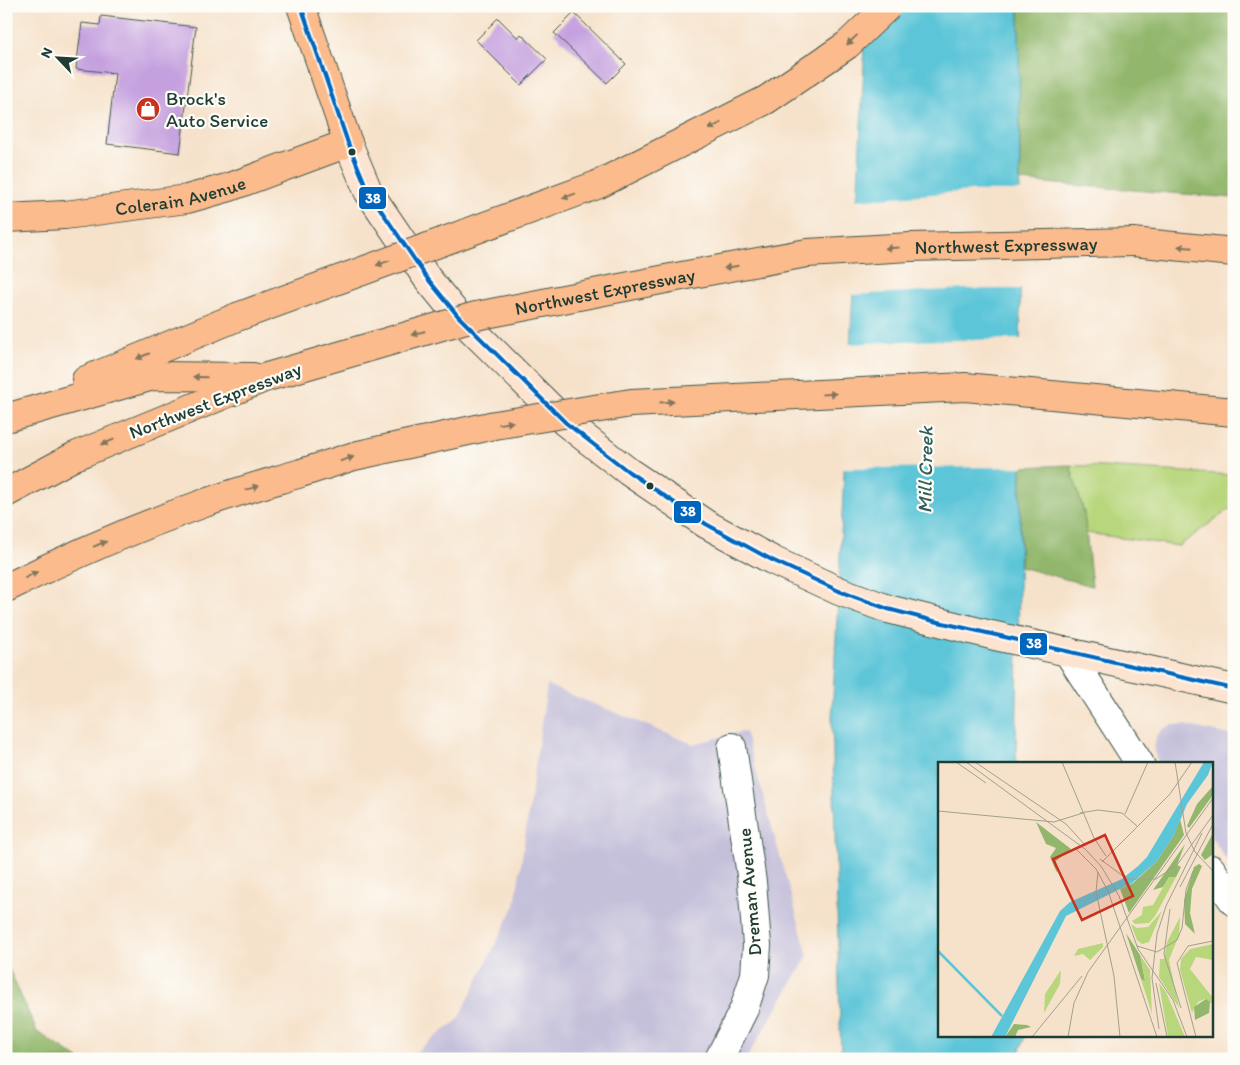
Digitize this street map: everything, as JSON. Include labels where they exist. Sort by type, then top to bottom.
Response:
[{"type":"main road","points":[[301,6],[348,143],[368,191],[427,278],[458,316],[566,423],[630,472],[706,524],[772,560],[839,591],[880,606],[981,633],[1234,689]]},
{"type":"main road","points":[[6,414],[237,317],[597,185],[766,100],[847,45],[888,6]]},
{"type":"main road","name":"Colerain Avenue","points":[[6,218],[64,215],[187,199],[230,187],[348,143]]},
{"type":"main road","name":"Northwest Expressway","points":[[6,493],[76,456],[267,377],[476,316],[807,253],[920,246],[1133,242],[1234,252]]},
{"type":"main road","points":[[6,418],[153,376],[267,377]]},
{"type":"main road","points":[[6,588],[96,545],[204,503],[354,456],[486,427],[631,403],[965,387],[1234,412]]},
{"type":"street","points":[[1067,652],[1139,762]]},
{"type":"street","name":"Dreman Avenue","points":[[719,1059],[744,1009],[755,975],[757,945],[752,882],[732,747]]},
{"type":"street","points":[[1212,870],[1234,902]]},
{"type":"shaded area","points":[[547,685],[693,744],[745,731],[808,956],[746,1059],[406,1059],[458,1020],[515,905]]},
{"type":"shaded area","points":[[1172,725],[1185,725],[1234,736],[1234,870],[1212,838],[1212,762],[1158,762],[1154,750],[1156,737],[1163,729]]},
{"type":"green space","points":[[1019,6],[1234,6],[1234,198],[1020,181]]},
{"type":"green space","points":[[1070,465],[1234,475],[1234,511],[1229,509],[1179,546],[1086,533],[1084,513]]},
{"type":"green space","points":[[1070,465],[1084,513],[1092,586],[1020,567],[1021,467]]},
{"type":"green space","points":[[6,962],[37,1032],[79,1059],[6,1059]]},
{"type":"water","name":"Mill Creek","points":[[861,6],[1019,6],[1021,467],[1016,762],[938,762],[938,1038],[1024,1038],[1017,1059],[841,1059],[832,719],[864,64]]},
{"type":"pier","points":[[972,191],[1022,191],[1023,289],[966,289],[850,295],[855,200]]},
{"type":"pier","points":[[1023,339],[1024,467],[842,468],[848,344]]},
{"type":"building","points":[[574,13],[626,64],[607,83],[554,33]]},
{"type":"building","name":"Brock's Auto Service","points":[[101,16],[196,27],[180,153],[107,144],[115,73],[76,69],[82,23],[100,25]]},
{"type":"building","points":[[498,18],[518,38],[521,34],[547,59],[521,85],[476,40]]},
{"type":"transit line","name":"38","points":[[301,6],[348,143],[368,191],[427,278],[458,316],[566,423],[629,472],[706,524],[772,560],[839,591],[888,609],[1234,689]]},
{"type":"place","name":"Brock's Auto Service","points":[[148,109]]}]
